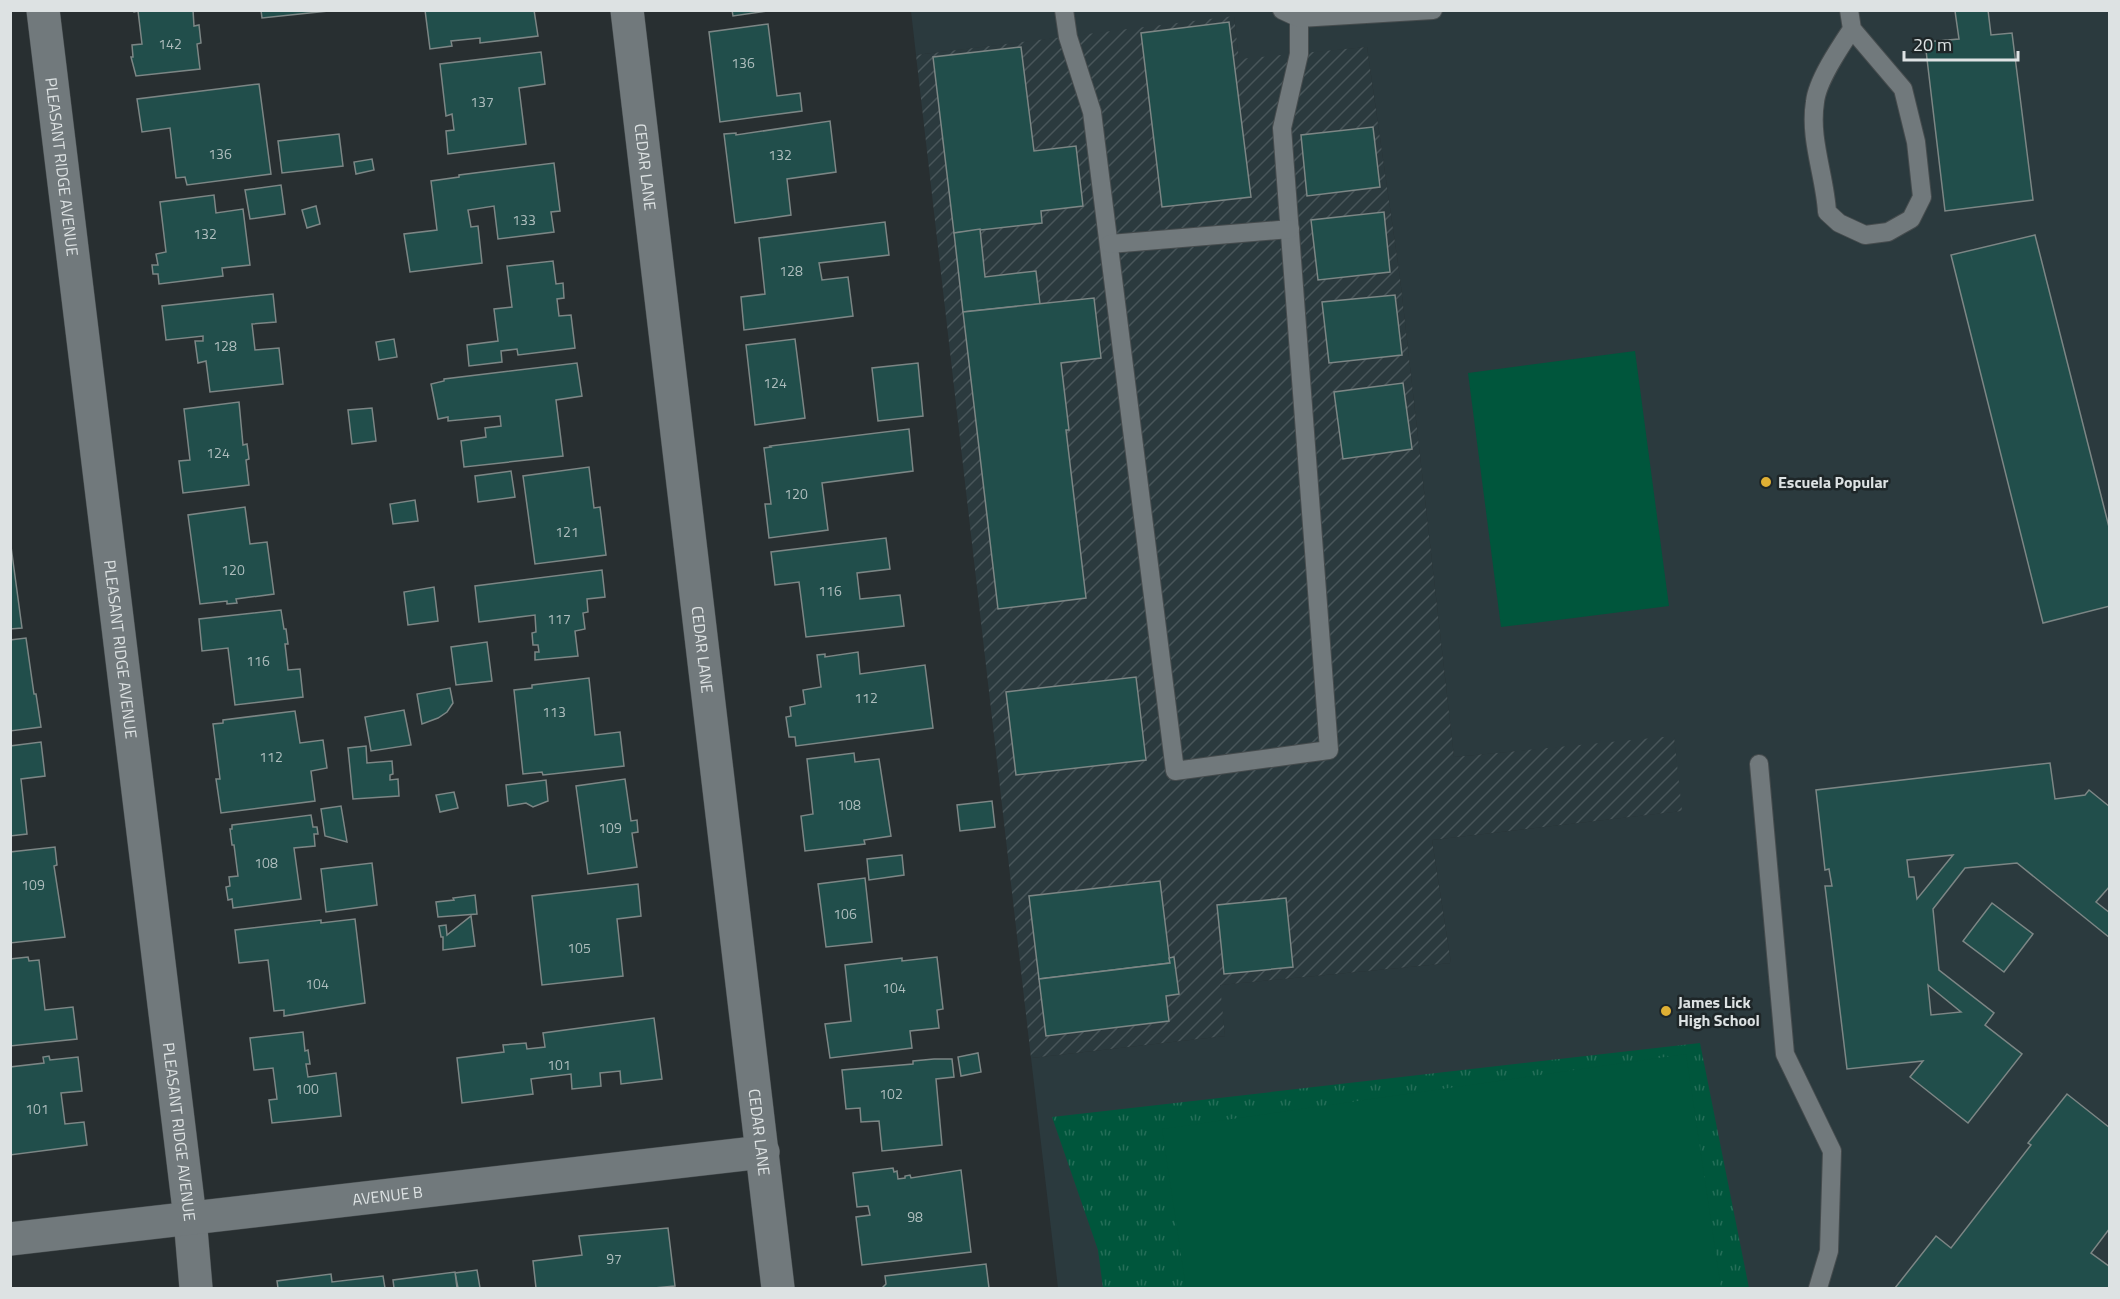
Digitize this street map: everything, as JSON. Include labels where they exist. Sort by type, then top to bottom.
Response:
[{"type":"street","name":"PLEASANT RIDGE AVENUE","points":[[43,10],[190,1218],[196,1288]]},
{"type":"street","name":"CEDAR LANE","points":[[627,10],[778,1288]]},
{"type":"street","name":"AVENUE B","points":[[10,1239],[763,1152]]},
{"type":"lane","points":[[1064,10],[1068,37],[1092,112],[1175,771],[1329,750],[1282,128],[1299,54],[1299,18]]},
{"type":"lane","points":[[1282,10],[1299,18],[1347,13],[1433,10]]},
{"type":"lane","points":[[1851,20],[1903,89],[1916,142],[1922,196],[1911,219],[1888,232],[1865,236],[1839,223],[1827,212],[1826,191],[1814,128],[1815,100],[1851,20]]},
{"type":"lane","points":[[1110,244],[1290,229]]},
{"type":"lane","points":[[1759,764],[1785,1054],[1832,1150],[1829,1251],[1818,1288]]},
{"type":"shaded area","points":[[911,11],[2109,11],[2109,1288],[1058,1288],[1031,1058],[1225,1036],[1219,985],[1451,963],[1432,840],[1681,811],[1674,737],[1454,757],[1400,278],[1367,47],[1239,60],[1234,17],[916,55]]},
{"type":"shaded area","points":[[1234,16],[1239,59],[1367,47],[1400,278],[1454,757],[1674,736],[1682,811],[1432,840],[1451,963],[1220,985],[1225,1036],[1031,1058],[916,55]]},
{"type":"green space","points":[[1635,351],[1669,606],[1501,627],[1468,373]]},
{"type":"green space","points":[[1700,1043],[1749,1288],[1103,1288],[1098,1250],[1052,1117]]},
{"type":"green space","points":[[1686,1054],[1721,1288],[1186,1288],[1162,1129]]},
{"type":"building","points":[[133,10],[193,10],[194,26],[199,25],[201,43],[197,44],[200,69],[136,76],[131,57],[133,57],[132,45],[142,44],[138,11]]},
{"type":"building","points":[[261,10],[328,10],[328,11],[262,18]]},
{"type":"building","points":[[425,10],[534,10],[538,36],[480,43],[480,38],[451,41],[452,46],[430,49]]},
{"type":"building","points":[[732,10],[775,10],[733,16]]},
{"type":"building","points":[[1988,10],[1991,35],[2012,33],[2033,200],[1945,211],[1925,42],[1959,39],[1955,11]]},
{"type":"building","points":[[1229,22],[1251,197],[1162,207],[1141,33]]},
{"type":"building","points":[[768,24],[777,96],[800,93],[802,111],[720,122],[709,32]]},
{"type":"building","points":[[1021,47],[1034,151],[1076,146],[1083,206],[1041,211],[1042,223],[954,233],[933,57]]},
{"type":"building","points":[[541,52],[545,84],[519,88],[526,144],[448,154],[446,131],[454,130],[452,114],[446,116],[440,64]]},
{"type":"building","points":[[259,84],[271,174],[187,185],[185,177],[176,178],[170,128],[142,132],[137,99]]},
{"type":"building","points":[[830,121],[836,172],[787,179],[791,215],[735,223],[724,134],[736,133],[736,135]]},
{"type":"building","points":[[1373,127],[1380,187],[1307,196],[1301,135]]},
{"type":"building","points":[[339,134],[343,166],[282,173],[278,141]]},
{"type":"building","points":[[372,159],[374,170],[356,174],[354,162]]},
{"type":"building","points":[[554,163],[560,211],[551,212],[554,232],[498,239],[494,206],[468,210],[471,227],[478,226],[482,263],[410,272],[404,234],[437,230],[431,181],[459,177],[459,175]]},
{"type":"building","points":[[281,185],[285,214],[250,219],[245,190]]},
{"type":"building","points":[[214,195],[216,213],[243,209],[250,265],[222,268],[223,276],[159,284],[158,274],[153,274],[152,265],[158,265],[156,254],[166,252],[160,202]]},
{"type":"building","points":[[316,206],[320,224],[307,228],[302,210]]},
{"type":"building","points":[[1384,212],[1390,272],[1318,280],[1311,220]]},
{"type":"building","points":[[885,222],[889,255],[819,263],[822,280],[848,277],[853,316],[744,330],[741,297],[765,294],[759,238]]},
{"type":"building","points":[[980,229],[985,277],[1036,271],[1040,304],[963,312],[954,233]]},
{"type":"building","points":[[2035,235],[2110,531],[2110,606],[2043,623],[1951,255]]},
{"type":"building","points":[[553,261],[556,284],[563,283],[564,298],[557,299],[559,316],[571,315],[575,348],[518,355],[517,349],[501,351],[502,362],[469,366],[467,345],[498,341],[494,309],[512,307],[507,266]]},
{"type":"building","points":[[273,294],[276,322],[252,324],[255,350],[279,348],[283,384],[210,392],[206,361],[198,363],[195,341],[203,341],[203,336],[166,340],[162,306]]},
{"type":"building","points":[[1395,295],[1402,355],[1329,363],[1322,302]]},
{"type":"building","points":[[1094,298],[1101,358],[1061,363],[1069,430],[1066,430],[1086,598],[998,609],[963,312]]},
{"type":"building","points":[[394,339],[397,357],[379,360],[376,342]]},
{"type":"building","points":[[795,339],[805,418],[755,425],[746,345]]},
{"type":"building","points":[[577,363],[582,396],[556,400],[563,456],[464,467],[461,441],[486,437],[485,428],[501,426],[500,416],[448,421],[448,417],[438,419],[431,384],[444,381],[444,379]]},
{"type":"building","points":[[918,363],[923,416],[878,421],[872,368]]},
{"type":"building","points":[[1403,383],[1412,449],[1343,459],[1334,392]]},
{"type":"building","points":[[239,402],[243,445],[247,444],[249,459],[246,460],[249,485],[183,493],[179,461],[190,460],[184,409]]},
{"type":"building","points":[[372,408],[376,441],[352,444],[348,410]]},
{"type":"building","points":[[909,429],[913,471],[822,483],[828,530],[769,538],[765,504],[771,504],[764,448]]},
{"type":"building","points":[[589,467],[594,508],[600,507],[606,555],[535,564],[523,476]]},
{"type":"building","points":[[511,471],[515,497],[478,502],[475,476]]},
{"type":"building","points":[[415,500],[418,521],[393,524],[390,504]]},
{"type":"building","points":[[245,507],[250,544],[267,542],[274,594],[236,599],[237,603],[227,604],[227,601],[200,604],[188,515]]},
{"type":"building","points":[[886,538],[890,569],[857,573],[860,599],[900,595],[904,626],[806,637],[799,582],[775,585],[771,552]]},
{"type":"building","points":[[10,539],[22,628],[10,629]]},
{"type":"building","points":[[602,570],[605,597],[587,599],[588,612],[583,613],[585,629],[575,631],[578,656],[535,660],[535,652],[539,652],[538,645],[533,645],[532,633],[536,632],[535,615],[479,622],[475,586]]},
{"type":"building","points":[[434,587],[438,621],[408,625],[404,592]]},
{"type":"building","points":[[281,610],[288,644],[285,644],[288,670],[300,669],[303,697],[235,705],[228,648],[202,651],[199,619]]},
{"type":"building","points":[[26,638],[41,727],[10,731],[10,640]]},
{"type":"building","points":[[487,642],[492,681],[456,685],[451,647]]},
{"type":"building","points":[[858,652],[860,674],[925,665],[933,728],[796,746],[795,737],[789,737],[786,717],[791,716],[790,707],[805,704],[803,690],[821,687],[817,655],[825,654],[825,657]]},
{"type":"building","points":[[1136,677],[1146,760],[1016,775],[1006,692]]},
{"type":"building","points":[[589,678],[595,735],[620,732],[624,766],[543,775],[542,772],[523,774],[514,690],[532,688],[532,685]]},
{"type":"building","points":[[450,688],[453,703],[447,712],[422,724],[417,694]]},
{"type":"building","points":[[404,710],[411,745],[371,751],[365,717]]},
{"type":"building","points":[[295,711],[300,743],[323,740],[327,768],[311,771],[315,801],[221,813],[216,779],[220,779],[213,724],[223,723],[223,720]]},
{"type":"building","points":[[41,742],[45,776],[21,779],[27,834],[10,836],[10,746]]},
{"type":"building","points":[[366,746],[367,763],[392,761],[393,774],[390,775],[390,780],[398,779],[399,796],[353,799],[348,748]]},
{"type":"building","points":[[854,753],[855,762],[879,759],[891,836],[864,840],[865,844],[805,851],[801,816],[813,814],[807,759]]},
{"type":"building","points":[[2050,763],[2055,799],[2085,795],[2089,790],[2110,807],[2110,886],[2096,902],[2110,913],[2110,938],[2017,863],[1965,868],[1933,909],[1939,970],[1994,1013],[1985,1025],[2022,1054],[1968,1123],[1910,1077],[1923,1061],[1847,1069],[1825,886],[1832,886],[1829,869],[1825,870],[1816,790]],"holes":[[[1953,855],[1917,899],[1914,877],[1909,877],[1907,860]],[[1928,985],[1961,1012],[1931,1015]]]},
{"type":"building","points":[[625,779],[631,821],[637,820],[638,832],[632,833],[637,867],[588,874],[576,786]]},
{"type":"building","points":[[546,780],[548,801],[533,807],[526,803],[508,806],[506,785]]},
{"type":"building","points":[[454,792],[458,808],[440,812],[436,795]]},
{"type":"building","points":[[992,801],[995,827],[960,831],[957,805]]},
{"type":"building","points":[[341,806],[347,842],[325,836],[321,809]]},
{"type":"building","points":[[311,815],[313,827],[317,827],[318,834],[314,834],[315,846],[294,848],[301,899],[233,908],[232,899],[228,900],[226,887],[230,886],[229,877],[238,876],[230,829],[232,825]]},
{"type":"building","points":[[55,847],[57,865],[54,866],[65,937],[10,943],[10,852]]},
{"type":"building","points":[[902,855],[904,875],[869,880],[867,859]]},
{"type":"building","points":[[372,863],[377,905],[326,912],[321,869]]},
{"type":"building","points":[[865,878],[872,942],[826,947],[818,884]]},
{"type":"building","points":[[1160,881],[1170,963],[1039,979],[1029,896]]},
{"type":"building","points":[[638,884],[641,916],[617,919],[623,976],[542,985],[532,896]]},
{"type":"building","points":[[475,895],[477,914],[438,917],[436,902]]},
{"type":"building","points":[[1286,898],[1293,967],[1224,974],[1217,905]]},
{"type":"building","points":[[1992,903],[2033,934],[2004,972],[1963,941]]},
{"type":"building","points":[[471,916],[475,946],[443,950],[443,937],[441,937],[439,926],[446,925],[447,935]]},
{"type":"building","points":[[355,919],[365,1003],[284,1016],[284,1010],[274,1011],[268,960],[239,963],[235,930],[321,920],[321,923]]},
{"type":"building","points":[[28,957],[29,961],[39,960],[45,1010],[73,1007],[77,1039],[10,1046],[10,959]]},
{"type":"building","points":[[937,957],[943,1009],[937,1010],[939,1028],[910,1031],[912,1048],[830,1058],[825,1024],[851,1021],[845,965],[902,958],[902,961]]},
{"type":"building","points":[[1174,957],[1179,994],[1166,996],[1169,1021],[1046,1036],[1039,979],[1170,963],[1169,958]]},
{"type":"building","points":[[654,1018],[662,1079],[621,1084],[620,1071],[600,1073],[601,1086],[572,1089],[571,1074],[531,1079],[533,1094],[462,1103],[457,1058],[504,1052],[503,1045],[526,1043],[527,1049],[545,1047],[543,1033]]},
{"type":"building","points":[[303,1032],[305,1051],[308,1050],[310,1064],[306,1064],[308,1077],[336,1073],[341,1116],[272,1123],[269,1100],[277,1099],[273,1068],[254,1070],[250,1038]]},
{"type":"building","points":[[978,1053],[981,1072],[961,1076],[958,1057]]},
{"type":"building","points":[[49,1056],[50,1060],[78,1057],[82,1091],[61,1093],[65,1124],[84,1122],[87,1145],[10,1155],[10,1067],[44,1063],[43,1057]]},
{"type":"building","points":[[952,1059],[954,1077],[936,1079],[942,1145],[882,1151],[879,1121],[861,1122],[860,1108],[846,1109],[842,1070],[913,1064],[913,1061]]},
{"type":"building","points":[[2067,1094],[2110,1128],[2110,1228],[2091,1253],[2110,1267],[2110,1288],[1895,1288],[1936,1236],[1951,1248],[2031,1145],[2028,1143]]},
{"type":"building","points":[[893,1168],[894,1172],[897,1171],[898,1179],[910,1175],[911,1178],[961,1170],[971,1252],[862,1265],[856,1217],[870,1215],[868,1206],[857,1207],[853,1173]]},
{"type":"building","points":[[668,1228],[675,1286],[536,1288],[533,1261],[582,1255],[579,1236]]},
{"type":"building","points":[[986,1264],[989,1288],[882,1288],[886,1284],[885,1276]]},
{"type":"building","points":[[477,1270],[480,1288],[458,1288],[455,1273]]},
{"type":"building","points":[[455,1272],[457,1288],[394,1288],[393,1280]]},
{"type":"building","points":[[331,1274],[332,1282],[383,1276],[385,1288],[278,1288],[277,1281]]},
{"type":"place","name":"Escuela Popular","points":[[1766,482]]},
{"type":"place","name":"James Lick High School","points":[[1666,1011]]}]
